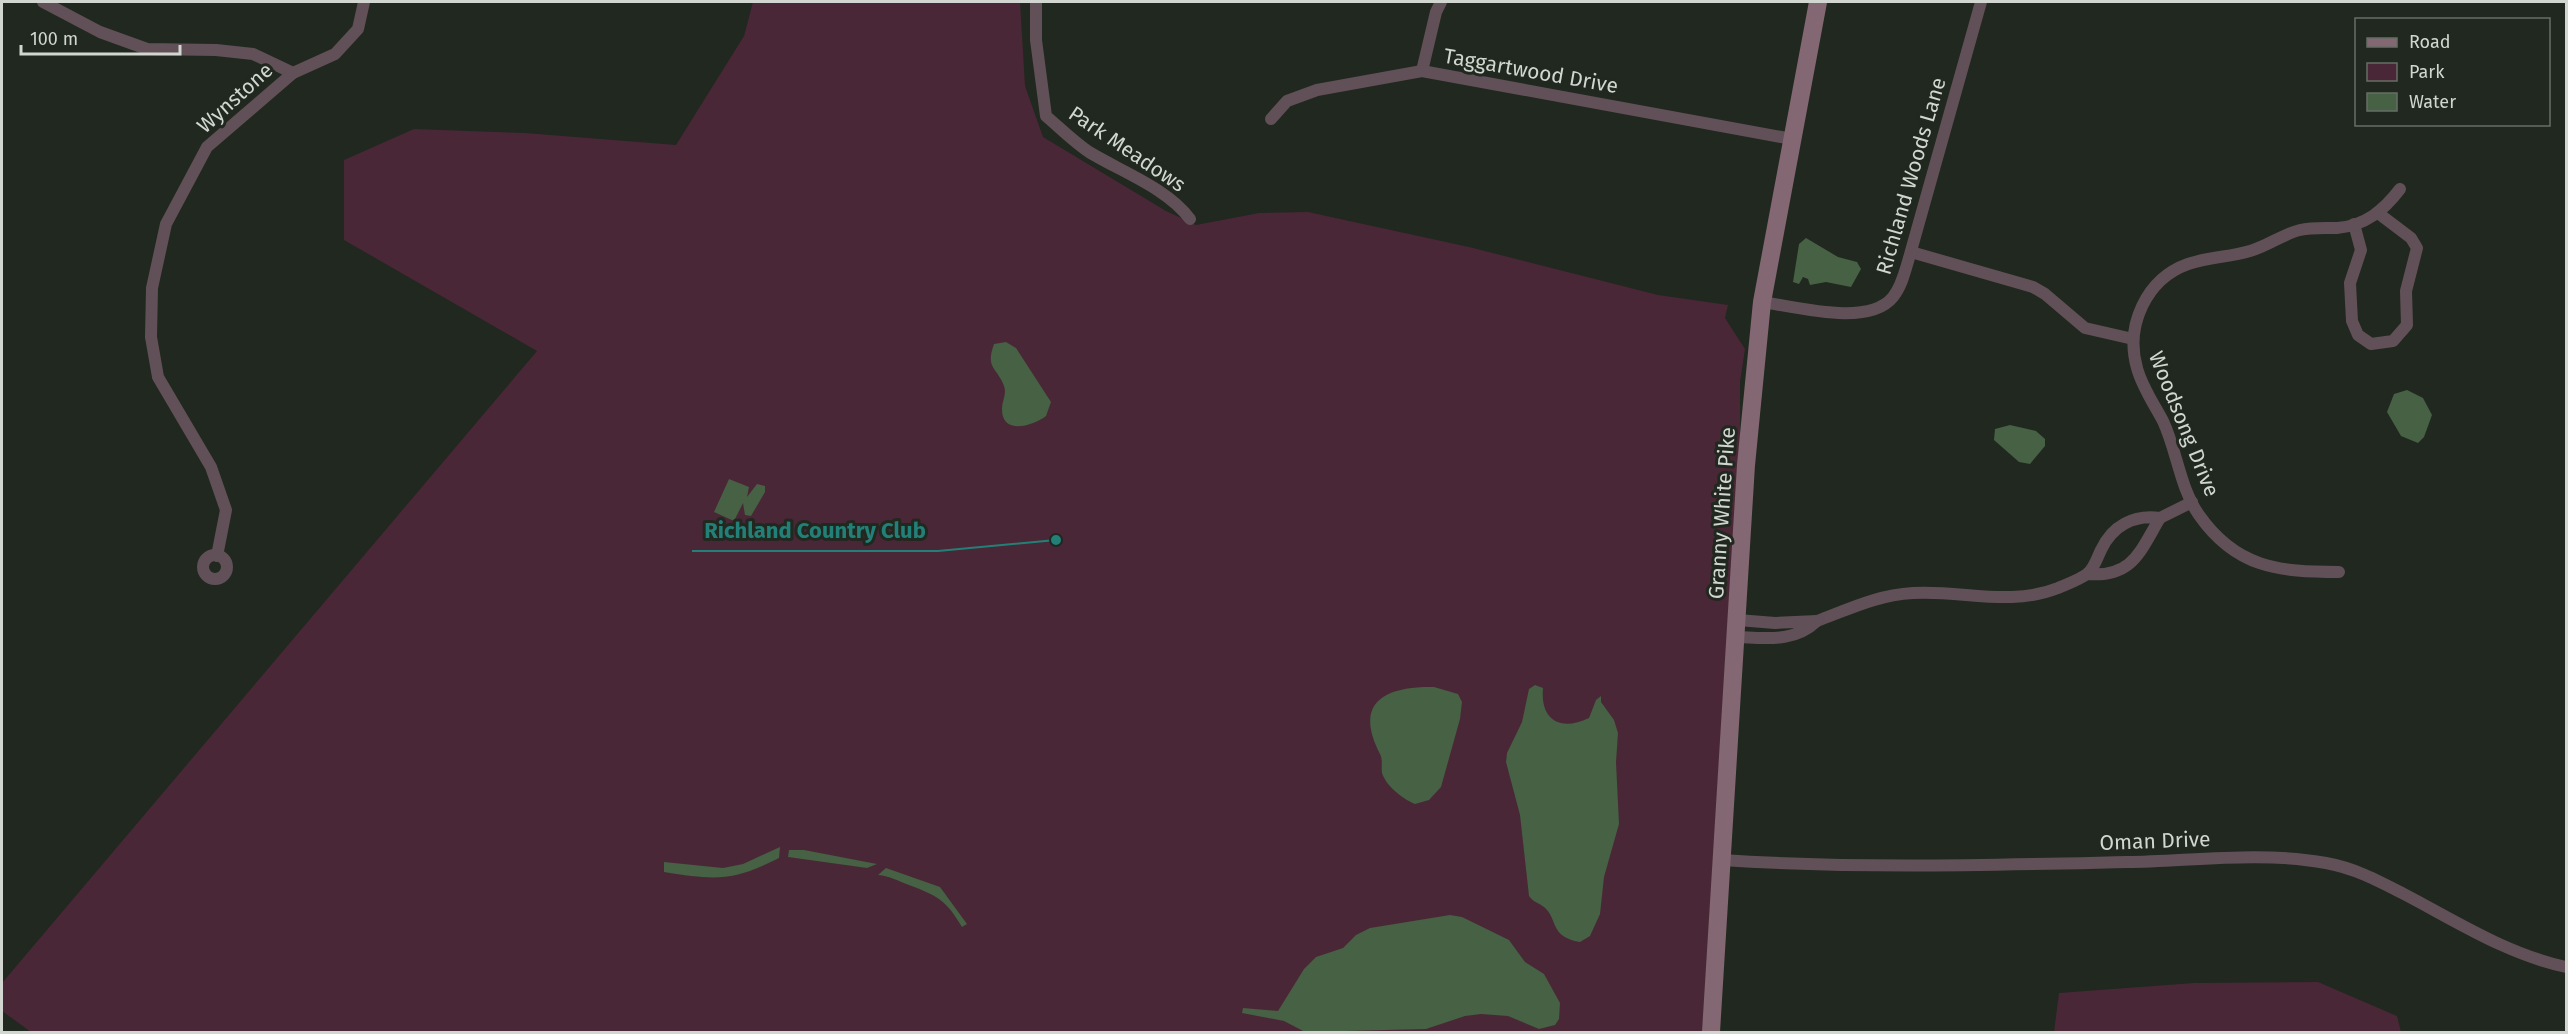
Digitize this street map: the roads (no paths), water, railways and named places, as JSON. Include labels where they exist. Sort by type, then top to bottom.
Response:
[{"type":"main road","name":"Granny White Pike","points":[[1711,1032],[1746,475],[1762,302],[1818,2]]},
{"type":"street","points":[[43,2],[100,32],[147,49],[216,50],[253,54],[293,73]]},
{"type":"street","name":"Wynstone","points":[[216,556],[226,510],[210,467],[158,377],[151,337],[152,288],[166,224],[207,147],[293,73],[335,54],[358,29],[364,2]]},
{"type":"street","name":"Park Meadows","points":[[1036,2],[1036,40],[1046,116],[1086,150],[1151,188],[1190,219]]},
{"type":"street","points":[[1422,70],[1436,12],[1441,2]]},
{"type":"street","name":"Richland Woods Lane","points":[[1762,302],[1851,314],[1873,312],[1886,304],[1897,291],[1911,252],[1981,2]]},
{"type":"street","name":"Taggartwood Drive","points":[[1271,119],[1287,101],[1317,90],[1422,70],[1792,139]]},
{"type":"street","name":"Woodsong Drive","points":[[2339,572],[2289,571],[2249,558],[2216,535],[2192,502],[2169,436],[2140,377],[2133,339],[2138,317],[2147,297],[2163,279],[2182,267],[2251,251],[2303,229],[2354,224],[2378,213],[2400,189]]},
{"type":"street","points":[[2354,224],[2361,250],[2350,283],[2353,325],[2366,341],[2376,345],[2388,344],[2398,338],[2407,325],[2406,291],[2416,248],[2407,234],[2378,213]]},
{"type":"street","points":[[1911,252],[2033,287],[2045,294],[2085,328],[2133,339]]},
{"type":"street","points":[[2087,574],[2109,537],[2120,525],[2143,517],[2160,518],[2192,502]]},
{"type":"street","points":[[1737,629],[1775,623],[1817,621],[1885,596],[1923,593],[2015,598],[2042,594],[2087,574],[2113,573],[2130,564],[2142,551],[2160,518]]},
{"type":"street","name":"Oman Drive","points":[[1722,860],[1814,865],[2057,864],[2238,858],[2316,861],[2346,868],[2375,879],[2513,952],[2566,967]]},
{"type":"water","points":[[1806,238],[1838,257],[1857,262],[1861,269],[1851,287],[1826,282],[1810,285],[1808,279],[1803,277],[1799,284],[1793,282],[1799,244]]},
{"type":"water","points":[[1006,342],[1016,348],[1051,402],[1046,416],[1034,423],[1012,425],[1003,417],[1005,389],[991,363],[991,358],[994,344]]},
{"type":"water","points":[[2407,390],[2423,398],[2432,415],[2424,437],[2418,443],[2401,436],[2387,412],[2394,394]]},
{"type":"water","points":[[2010,425],[2036,431],[2045,439],[2045,446],[2030,464],[2019,462],[1994,440],[1995,429]]},
{"type":"water","points":[[729,479],[749,487],[747,497],[757,484],[765,486],[765,492],[751,516],[745,515],[743,503],[734,521],[714,512]]},
{"type":"water","points":[[1535,685],[1543,688],[1545,708],[1549,715],[1561,723],[1569,724],[1589,718],[1596,700],[1601,696],[1601,702],[1614,720],[1618,733],[1616,762],[1619,824],[1604,877],[1600,914],[1590,936],[1580,942],[1563,936],[1548,911],[1529,896],[1520,815],[1506,762],[1507,753],[1522,722],[1529,689]]},
{"type":"water","points":[[1417,687],[1434,687],[1458,694],[1462,702],[1460,719],[1441,787],[1429,800],[1415,804],[1396,792],[1384,778],[1381,756],[1370,721],[1372,710],[1378,701],[1388,694]]},
{"type":"water","points":[[780,847],[779,858],[735,875],[697,877],[664,872],[664,862],[723,868],[743,864]]},
{"type":"water","points":[[789,850],[804,850],[877,864],[867,868],[788,857]]},
{"type":"water","points":[[886,868],[940,887],[967,924],[962,927],[946,905],[934,896],[886,876],[878,875]]},
{"type":"water","points":[[1450,915],[1462,917],[1509,940],[1525,962],[1544,974],[1560,1003],[1559,1019],[1555,1025],[1539,1029],[1508,1016],[1481,1014],[1465,1016],[1426,1029],[1305,1032],[1284,1021],[1242,1013],[1243,1008],[1278,1011],[1304,969],[1316,957],[1343,948],[1356,935],[1370,928]]},
{"type":"place","name":"Richland Country Club","points":[[1056,540]]}]
